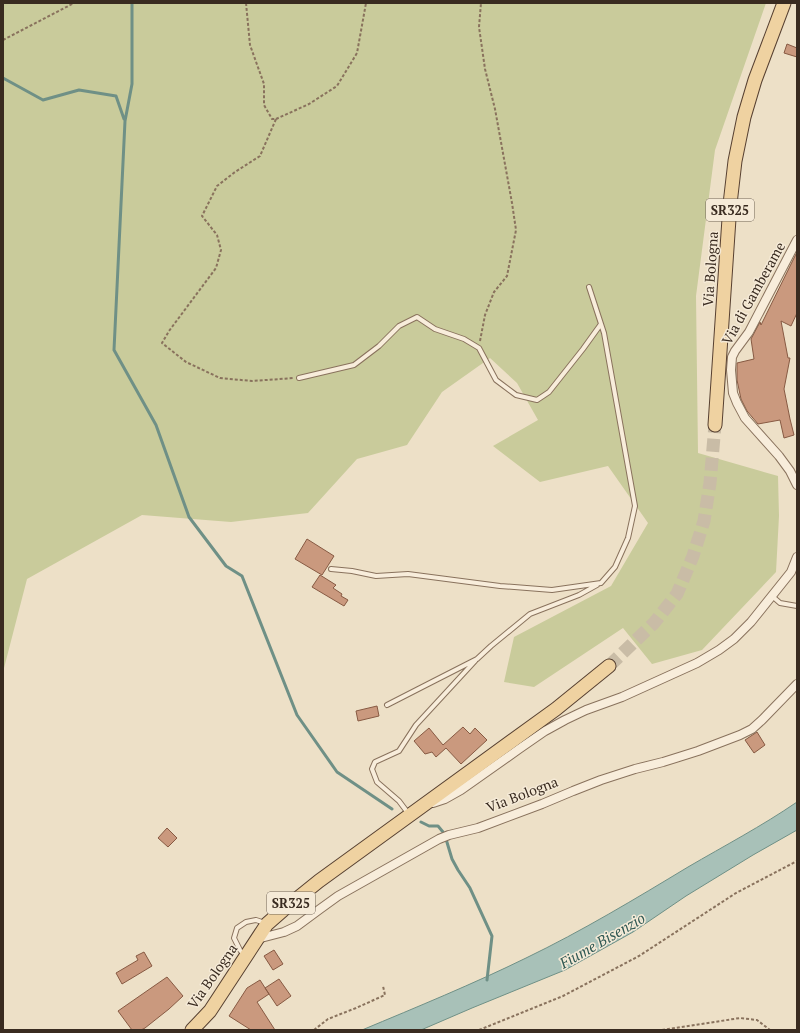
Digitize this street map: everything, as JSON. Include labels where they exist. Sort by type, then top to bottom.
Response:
[{"type":"main road","name":"Via Bologna","points":[[715,425],[735,161],[744,117],[755,80],[784,3]]},
{"type":"main road","name":"Via Bologna","points":[[192,1030],[210,1010],[268,924],[283,910],[319,881],[556,709],[608,666]]},
{"type":"street","name":"Via di Gamberame","points":[[797,240],[749,332],[735,351],[732,357],[731,370],[733,393],[745,418],[783,461],[797,485]]},
{"type":"street","name":"Via Bologna","points":[[421,807],[445,799],[461,790],[544,731],[565,720],[586,710],[643,688],[708,657],[734,639],[751,622],[791,572],[797,557]]},
{"type":"street","name":"Via Bologna","points":[[257,939],[284,932],[297,926],[338,896],[439,839],[478,828],[601,780],[663,762],[740,735],[752,729],[797,684]]},
{"type":"lane","points":[[410,816],[399,801],[377,782],[372,770],[375,762],[399,751],[416,725],[477,659],[530,614],[579,595],[601,583],[615,567],[628,538],[635,506],[604,333],[589,287]]},
{"type":"lane","points":[[299,378],[354,365],[379,346],[399,326],[417,317],[435,329],[464,339],[479,348],[496,380],[516,395],[537,400],[549,392],[583,350],[601,324]]},
{"type":"lane","points":[[332,569],[376,576],[408,574],[500,586],[552,590],[601,583]]},
{"type":"lane","points":[[772,596],[780,603],[797,606]]},
{"type":"lane","points":[[387,705],[477,659]]},
{"type":"lane","points":[[246,956],[240,950],[234,938],[237,928],[246,922],[256,920],[268,924]]},
{"type":"path","points":[[3,40],[74,3]]},
{"type":"path","points":[[246,3],[250,44],[264,84],[264,105],[272,119],[276,119]]},
{"type":"path","points":[[299,378],[252,381],[220,378],[186,362],[162,343],[169,331],[216,268],[221,250],[217,235],[202,216],[217,186],[260,156],[276,119],[310,104],[337,86],[357,53],[366,3]]},
{"type":"path","points":[[479,348],[485,314],[494,292],[507,276],[516,230],[495,109],[485,69],[478,27],[481,3]]},
{"type":"path","points":[[479,1030],[563,996],[640,956],[736,893],[797,861]]},
{"type":"path","points":[[314,1030],[328,1019],[385,995],[383,986]]},
{"type":"path","points":[[662,1030],[740,1018],[757,1020],[770,1030]]},
{"type":"green space","points":[[3,3],[766,3],[715,150],[696,296],[698,453],[778,476],[779,516],[776,572],[702,650],[652,664],[623,628],[534,687],[504,682],[514,637],[611,586],[648,523],[608,466],[540,482],[493,446],[538,420],[517,383],[490,358],[442,392],[407,445],[357,459],[308,513],[231,522],[142,515],[27,579],[3,672]]},
{"type":"water","name":"Fiume Bisenzio","points":[[797,802],[797,830],[686,896],[633,932],[565,970],[421,1030],[362,1030],[486,977],[567,937],[757,828]]},
{"type":"building","points":[[787,44],[797,48],[797,57],[784,53]]},
{"type":"building","points":[[797,252],[797,313],[791,326],[781,321],[788,358],[790,358],[784,389],[794,435],[784,438],[780,420],[758,424],[747,411],[741,399],[737,380],[737,363],[754,359],[751,339],[760,322],[761,325]]},
{"type":"building","points":[[307,539],[334,556],[322,575],[295,559]]},
{"type":"building","points":[[320,575],[336,585],[333,588],[342,594],[341,596],[348,600],[344,606],[312,587]]},
{"type":"building","points":[[377,706],[379,716],[358,721],[356,711]]},
{"type":"building","points":[[463,727],[470,734],[475,728],[487,740],[461,764],[446,748],[436,757],[432,752],[425,754],[414,741],[429,728],[443,745]]},
{"type":"building","points":[[757,732],[765,745],[754,753],[745,740]]},
{"type":"building","points":[[167,828],[177,838],[168,847],[158,838]]},
{"type":"building","points":[[274,950],[283,964],[273,970],[264,956]]},
{"type":"building","points":[[144,952],[152,966],[122,984],[116,973],[138,960],[136,956]]},
{"type":"building","points":[[167,977],[183,996],[145,1028],[141,1030],[132,1030],[118,1011]]},
{"type":"building","points":[[279,979],[291,996],[277,1006],[265,988]]},
{"type":"building","points":[[260,980],[269,994],[257,1002],[275,1030],[251,1030],[229,1016],[247,988]]},
{"type":"waterway","points":[[132,3],[132,84],[125,121],[114,350],[156,425],[189,517],[226,566],[242,576],[297,715],[337,772],[392,809]]},
{"type":"waterway","points":[[3,78],[43,100],[79,90],[116,96],[124,119]]},
{"type":"waterway","points":[[421,822],[429,826],[438,826],[443,832]]},
{"type":"waterway","points":[[446,839],[452,859],[470,888],[492,936],[487,980]]},
{"type":"tunnel","points":[[609,666],[654,623],[677,594],[693,556],[704,521],[710,483],[715,425]]}]
